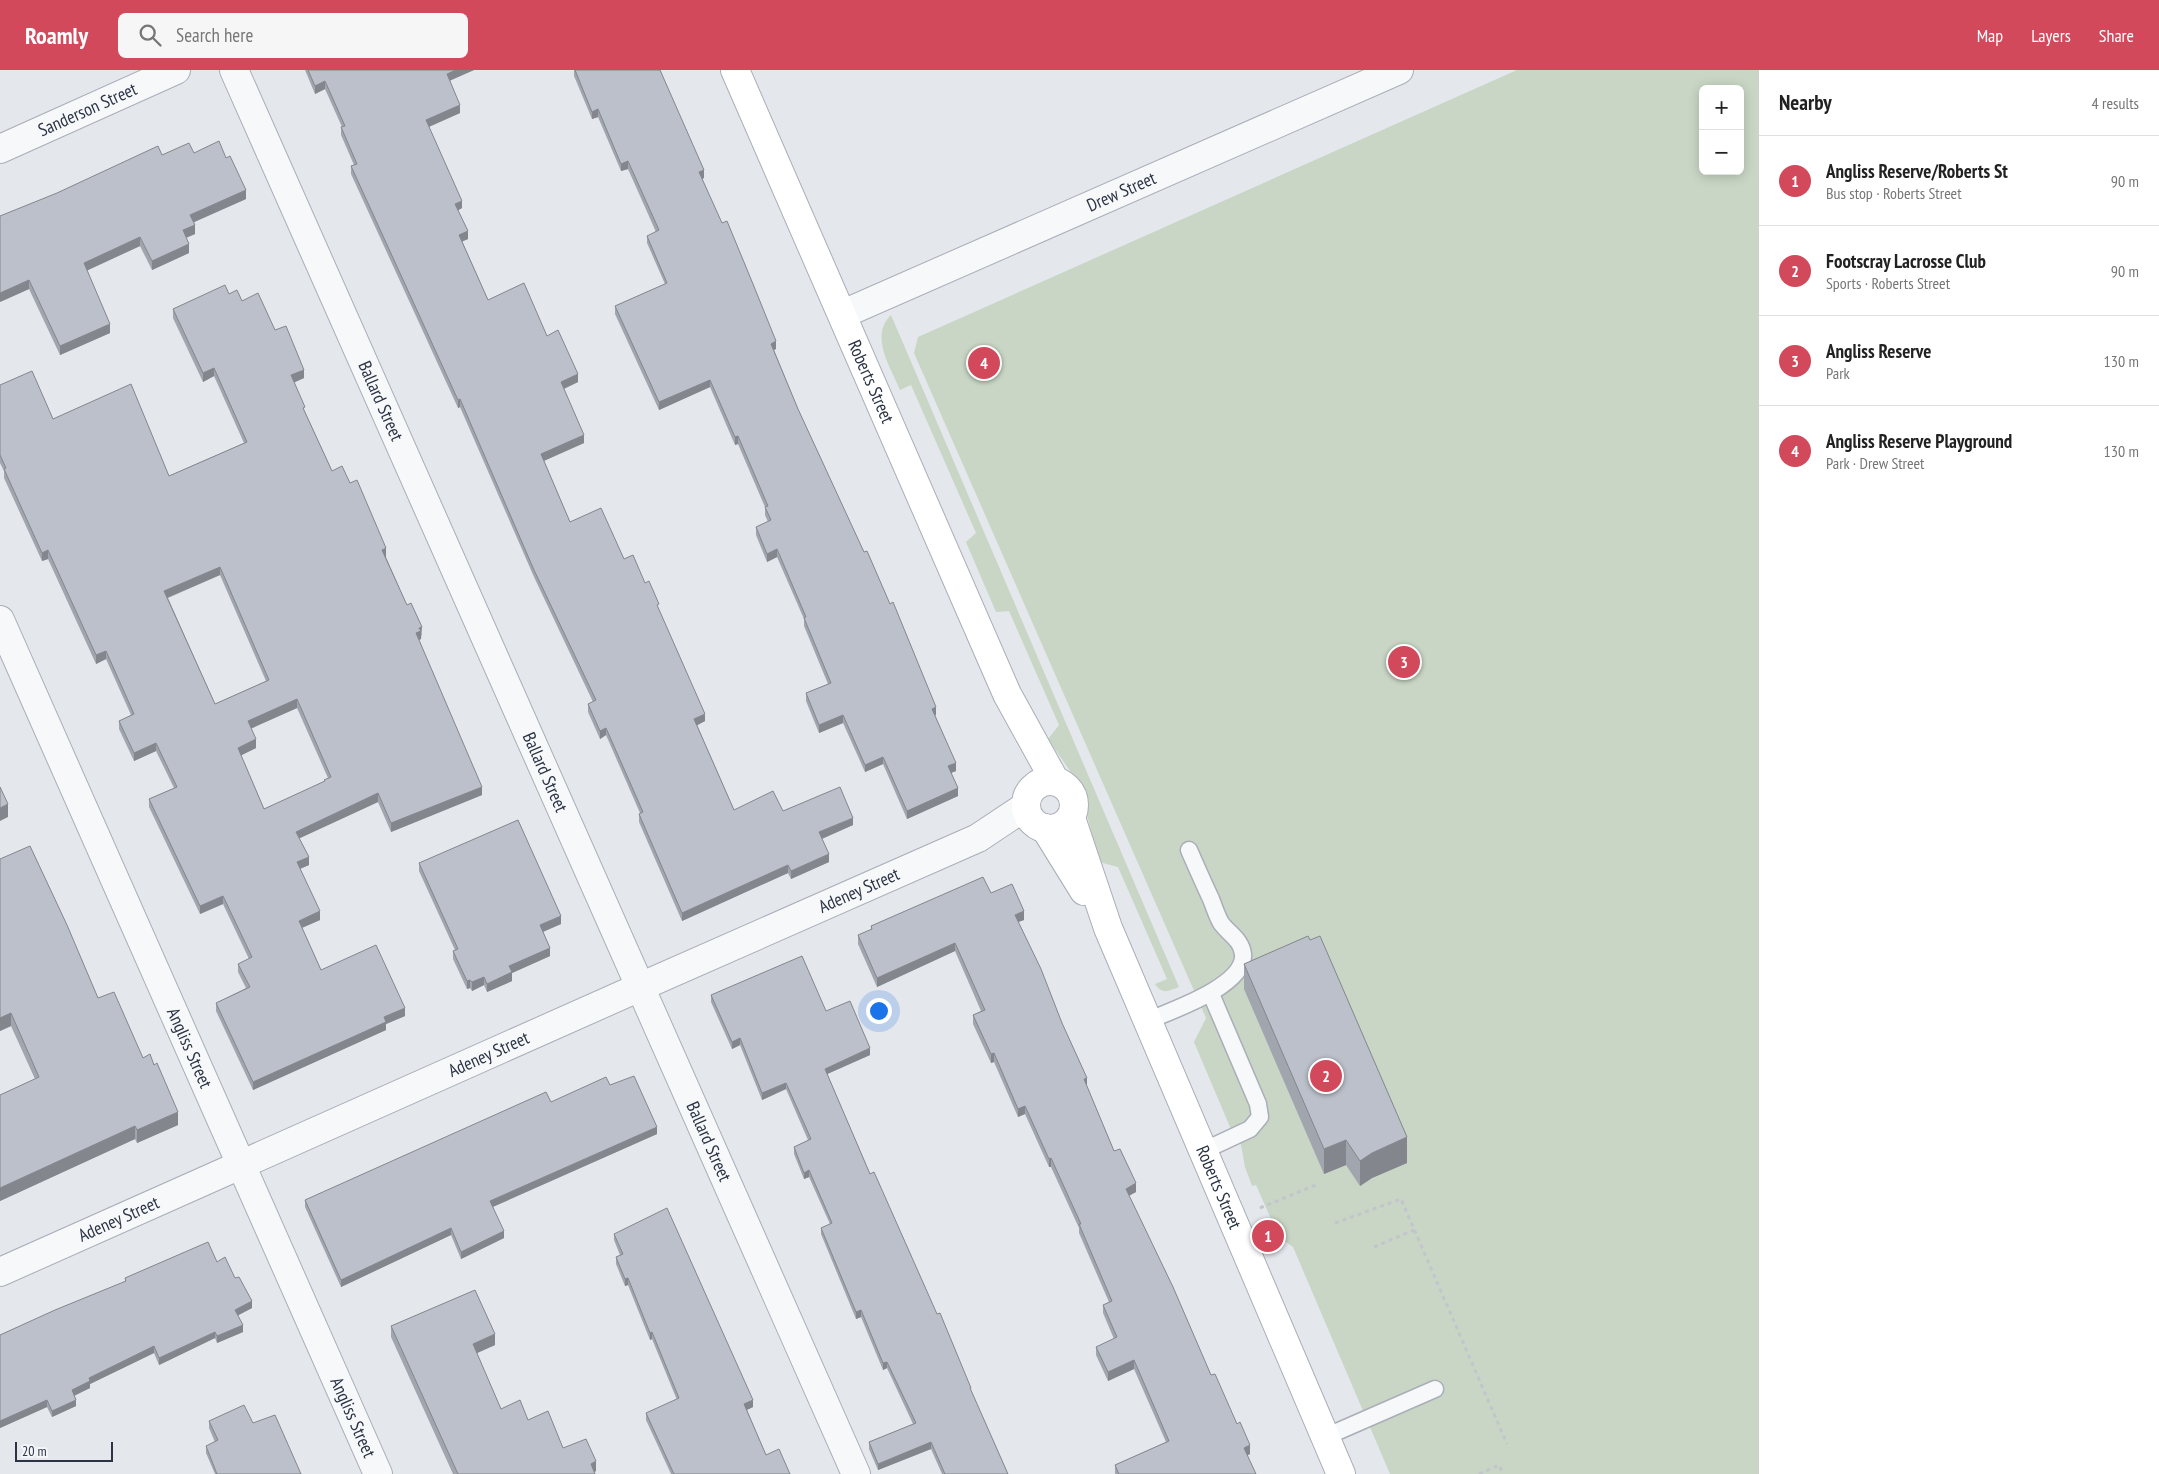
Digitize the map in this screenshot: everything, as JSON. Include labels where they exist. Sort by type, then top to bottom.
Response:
[{"type":"street","name":"Sanderson Street","points":[[0,149],[176,70]]},
{"type":"street","name":"Ballard Street","points":[[234,70],[856,1474]]},
{"type":"street","name":"Roberts Street","points":[[735,70],[843,314],[1007,694],[1039,806],[1108,928]]},
{"type":"street","name":"Drew Street","points":[[843,314],[1399,70]]},
{"type":"street","name":"Angliss Street","points":[[0,620],[378,1474]]},
{"type":"street","points":[[1068,789],[1073,796],[1074,811],[1071,818],[1060,827],[1039,806],[1068,789]]},
{"type":"street","name":"Adeney Street","points":[[0,1272],[640,986],[978,838],[1039,806]]},
{"type":"street","name":"Roberts Street","points":[[1071,818],[1108,928],[1341,1474]]},
{"type":"lane","points":[[1147,1021],[1211,994],[1228,980],[1239,968],[1243,960],[1243,953],[1239,942],[1221,923],[1189,850]]},
{"type":"lane","points":[[1203,1151],[1250,1129],[1260,1117],[1258,1104],[1211,994]]},
{"type":"lane","points":[[1325,1437],[1435,1389]]},
{"type":"path","points":[[1258,1209],[1318,1184]]},
{"type":"path","points":[[1335,1223],[1400,1200],[1508,1444]]},
{"type":"path","points":[[1374,1247],[1414,1230]]},
{"type":"path","points":[[1480,1474],[1499,1466],[1503,1474]]},
{"type":"green space","points":[[1517,70],[1759,70],[1759,1474],[1390,1474],[1293,1247],[1279,1237],[1256,1185],[1252,1186],[1245,1167],[1241,1145],[1230,1127],[1194,1042],[1206,1018],[914,353],[918,337]]},
{"type":"green space","points":[[891,315],[1179,987],[1163,991],[1155,984],[1167,979],[1118,867],[1099,862],[1079,784],[1048,739],[1059,725],[1009,611],[996,612],[966,542],[976,533],[911,385],[900,390],[887,362],[882,342],[882,332],[885,323]]},
{"type":"building","points":[[308,70],[456,70],[447,74],[460,105],[426,120],[462,201],[455,204],[468,231],[459,235],[488,300],[524,283],[547,336],[558,330],[578,374],[561,382],[584,435],[541,454],[570,522],[601,508],[624,559],[633,555],[645,583],[649,581],[659,604],[657,605],[705,714],[694,719],[734,810],[773,791],[783,811],[840,787],[853,818],[819,832],[829,854],[791,871],[788,865],[682,913],[639,814],[643,812],[606,728],[600,731],[588,704],[596,700],[534,570],[460,399],[458,400],[351,166],[357,164],[341,127],[345,126],[325,81],[315,86]]},
{"type":"building","points":[[575,70],[660,70],[704,170],[699,172],[722,223],[727,221],[753,284],[776,341],[771,344],[798,409],[864,552],[867,551],[890,604],[893,602],[936,707],[932,709],[956,763],[948,766],[958,788],[907,811],[883,757],[865,765],[843,715],[819,725],[806,693],[831,683],[777,549],[767,554],[756,527],[771,520],[765,507],[768,506],[738,436],[735,437],[710,380],[659,402],[615,306],[667,283],[647,236],[659,230],[628,161],[621,164],[598,109],[592,112]]},
{"type":"building","points":[[219,141],[226,158],[230,156],[246,190],[190,215],[195,225],[183,230],[189,244],[152,261],[140,237],[84,263],[110,324],[60,346],[29,280],[0,293],[0,216],[57,193],[158,146],[162,155],[189,143],[194,153]]},
{"type":"building","points":[[225,285],[229,294],[237,290],[242,301],[258,293],[275,330],[286,326],[304,370],[291,375],[305,407],[303,408],[332,471],[342,466],[350,483],[357,480],[386,548],[382,550],[407,605],[411,603],[422,627],[419,628],[421,631],[416,633],[482,787],[391,823],[378,793],[296,832],[309,857],[297,862],[320,911],[299,921],[321,970],[376,945],[405,1008],[384,1017],[386,1022],[253,1082],[216,1003],[250,987],[238,964],[252,957],[223,896],[200,906],[149,799],[177,787],[156,743],[134,753],[119,721],[134,714],[106,651],[96,655],[48,550],[42,553],[4,469],[6,468],[0,455],[0,385],[32,371],[53,419],[131,384],[169,476],[247,442],[214,368],[203,373],[173,309]],"holes":[[[220,567],[269,680],[215,704],[164,591]],[[297,699],[331,777],[264,809],[238,748],[256,739],[248,721]]]},
{"type":"building","points":[[0,787],[8,804],[0,808]]},
{"type":"building","points":[[518,820],[561,916],[540,925],[550,948],[509,966],[512,972],[487,984],[484,977],[472,982],[470,980],[467,981],[453,951],[458,949],[419,863]]},
{"type":"building","points":[[30,846],[67,925],[98,998],[114,992],[143,1058],[150,1054],[154,1065],[157,1063],[178,1112],[137,1130],[135,1126],[0,1188],[0,1095],[39,1077],[11,1013],[0,1018],[0,859]]},
{"type":"building","points":[[983,877],[991,893],[1012,884],[1024,911],[1015,915],[1041,969],[1062,1023],[1087,1078],[1084,1079],[1114,1151],[1120,1149],[1136,1183],[1126,1189],[1173,1287],[1211,1375],[1215,1374],[1237,1424],[1240,1422],[1250,1445],[1244,1448],[1256,1474],[1119,1474],[1115,1465],[1169,1441],[1134,1360],[1108,1372],[1096,1347],[1117,1337],[1103,1305],[1112,1301],[1079,1224],[1081,1224],[1051,1158],[1049,1159],[1025,1106],[1018,1109],[994,1053],[991,1054],[973,1015],[985,1010],[955,943],[877,978],[858,935],[872,929],[871,926]]},
{"type":"building","points":[[1308,936],[1310,940],[1320,936],[1407,1137],[1372,1153],[1360,1161],[1346,1140],[1324,1149],[1244,964]]},
{"type":"building","points":[[802,956],[826,1011],[850,1001],[870,1048],[825,1069],[870,1174],[874,1172],[937,1314],[940,1313],[970,1388],[1008,1474],[945,1474],[931,1442],[878,1464],[869,1442],[916,1423],[887,1362],[883,1363],[861,1310],[856,1312],[821,1228],[832,1223],[809,1170],[804,1173],[794,1147],[811,1139],[786,1083],[762,1093],[740,1038],[732,1042],[711,995]]},
{"type":"building","points":[[634,1076],[657,1127],[490,1201],[504,1231],[461,1252],[451,1228],[341,1280],[305,1200],[546,1092],[551,1102],[606,1077],[610,1085]]},
{"type":"building","points":[[667,1208],[753,1400],[744,1404],[766,1455],[779,1449],[790,1474],[674,1474],[646,1413],[679,1398],[628,1278],[625,1279],[616,1257],[623,1254],[614,1234]]},
{"type":"building","points":[[208,1242],[217,1262],[225,1257],[235,1278],[239,1277],[252,1301],[235,1310],[243,1325],[217,1336],[215,1332],[159,1358],[154,1346],[89,1378],[90,1381],[72,1390],[76,1400],[52,1411],[47,1400],[0,1421],[0,1335],[126,1281],[125,1278]]},
{"type":"building","points":[[475,1290],[495,1334],[473,1344],[501,1409],[520,1400],[528,1420],[548,1411],[563,1448],[586,1439],[596,1461],[591,1464],[595,1474],[458,1474],[391,1326]]},
{"type":"building","points":[[244,1405],[253,1423],[275,1415],[301,1474],[217,1474],[206,1446],[218,1440],[209,1421]]},
{"type":"place","name":"Angliss Reserve Playground","points":[[984,363]]},
{"type":"place","name":"Angliss Reserve","points":[[1404,662]]},
{"type":"place","name":"Footscray Lacrosse Club","points":[[1326,1076]]},
{"type":"place","name":"Angliss Reserve/Roberts St","points":[[1268,1236]]}]
